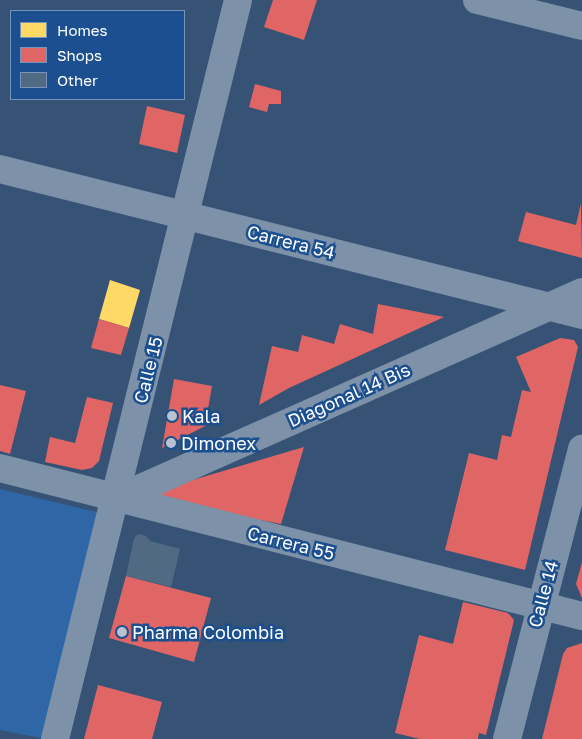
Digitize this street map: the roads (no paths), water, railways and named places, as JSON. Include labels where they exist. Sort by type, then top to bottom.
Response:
[{"type":"street","name":"Calle 15","points":[[55,739],[116,499],[238,0]]},
{"type":"street","points":[[477,0],[582,26]]},
{"type":"street","name":"Carrera 54","points":[[0,168],[582,315]]},
{"type":"street","name":"Diagonal 14 Bis","points":[[116,499],[582,292]]},
{"type":"street","name":"Calle 14","points":[[507,739],[582,449]]},
{"type":"street","name":"Carrera 55","points":[[0,468],[582,616]]},
{"type":"place","name":"Kala","points":[[172,416]]},
{"type":"place","name":"Dimonex","points":[[171,443]]},
{"type":"place","name":"Pharma Colombia","points":[[122,632]]}]
